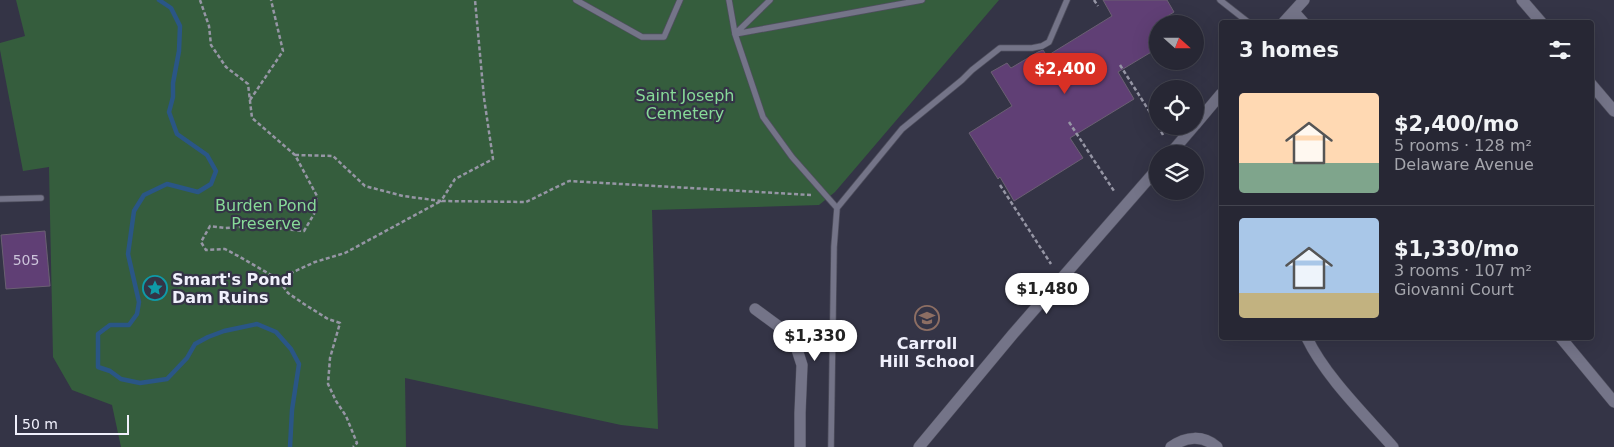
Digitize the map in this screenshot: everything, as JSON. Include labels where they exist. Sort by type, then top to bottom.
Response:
[{"type":"street","points":[[1286,20],[1304,0]]},
{"type":"street","points":[[1522,0],[1539,20]]},
{"type":"street","points":[[1294,12],[1301,20]]},
{"type":"street","points":[[1594,88],[1614,111]]},
{"type":"street","points":[[1204,114],[1219,96]]},
{"type":"street","points":[[1178,145],[1186,135]]},
{"type":"street","points":[[919,447],[1013,334],[1149,178]]},
{"type":"street","points":[[755,310],[792,337],[802,365],[800,447]]},
{"type":"street","points":[[1308,340],[1313,350],[1341,387],[1393,447]]},
{"type":"street","points":[[1563,340],[1614,402]]},
{"type":"street","points":[[1171,447],[1189,438],[1200,438],[1211,442],[1217,447]]},
{"type":"lane","points":[[576,0],[642,37],[664,37],[680,0]]},
{"type":"lane","points":[[729,0],[735,34],[763,117],[792,157],[837,208]]},
{"type":"lane","points":[[735,34],[770,0]]},
{"type":"lane","points":[[735,34],[922,0]]},
{"type":"lane","points":[[832,447],[834,247],[837,208],[902,129],[972,70],[1000,48],[1032,48],[1048,42],[1067,0]]},
{"type":"lane","points":[[1220,0],[1245,20]]},
{"type":"lane","points":[[0,199],[41,198]]},
{"type":"path","points":[[200,0],[209,26],[212,45],[226,67],[248,84],[252,118],[294,156],[317,196],[314,214],[304,231],[254,226],[225,228],[210,226],[201,242],[206,250],[225,249],[278,279],[288,293],[328,319],[340,323],[330,358],[328,384],[346,416],[357,443],[354,447]]},
{"type":"path","points":[[249,101],[283,51],[271,0]]},
{"type":"path","points":[[278,279],[315,262],[345,253],[441,201],[455,179],[493,159],[484,98],[475,0]]},
{"type":"path","points":[[1094,0],[1098,6]]},
{"type":"path","points":[[1120,65],[1149,112]]},
{"type":"path","points":[[1069,122],[1114,191]]},
{"type":"path","points":[[294,156],[333,156],[365,186],[404,196],[441,201],[526,202],[569,181],[826,196]]},
{"type":"path","points":[[1000,184],[1051,264]]},
{"type":"green space","name":"Burden Pond Preserve","points":[[16,0],[999,0],[835,192],[819,205],[652,210],[658,429],[621,425],[405,378],[406,447],[121,447],[112,405],[72,390],[53,357],[49,167],[23,171],[0,50],[0,43],[25,36]]},
{"type":"building","points":[[1103,0],[1167,0],[1174,12],[1169,15],[1149,15],[1149,53],[1118,72],[1134,99],[1070,138],[1083,158],[1014,201],[1000,177],[998,179],[969,133],[1012,106],[991,72],[1007,63],[1011,68],[1043,50],[1047,56],[1112,16]]},
{"type":"building","points":[[45,231],[50,286],[6,289],[1,235]]},
{"type":"waterway","points":[[159,0],[171,8],[180,26],[179,51],[173,83],[173,97],[169,112],[177,134],[207,155],[216,171],[211,184],[198,192],[167,184],[144,195],[134,211],[128,254],[139,302],[137,314],[129,325],[110,325],[98,334],[98,367],[110,371],[121,379],[140,383],[167,379],[187,358],[195,344],[224,331],[257,324],[276,332],[291,349],[299,364],[292,410],[290,447]]},
{"type":"place","name":"Smart's Pond Dam Ruins","points":[[155,288]]},
{"type":"place","name":"Carroll Hill School","points":[[927,318]]},
{"type":"park label","name":"Saint Joseph Cemetery","points":[[685,104]]}]
